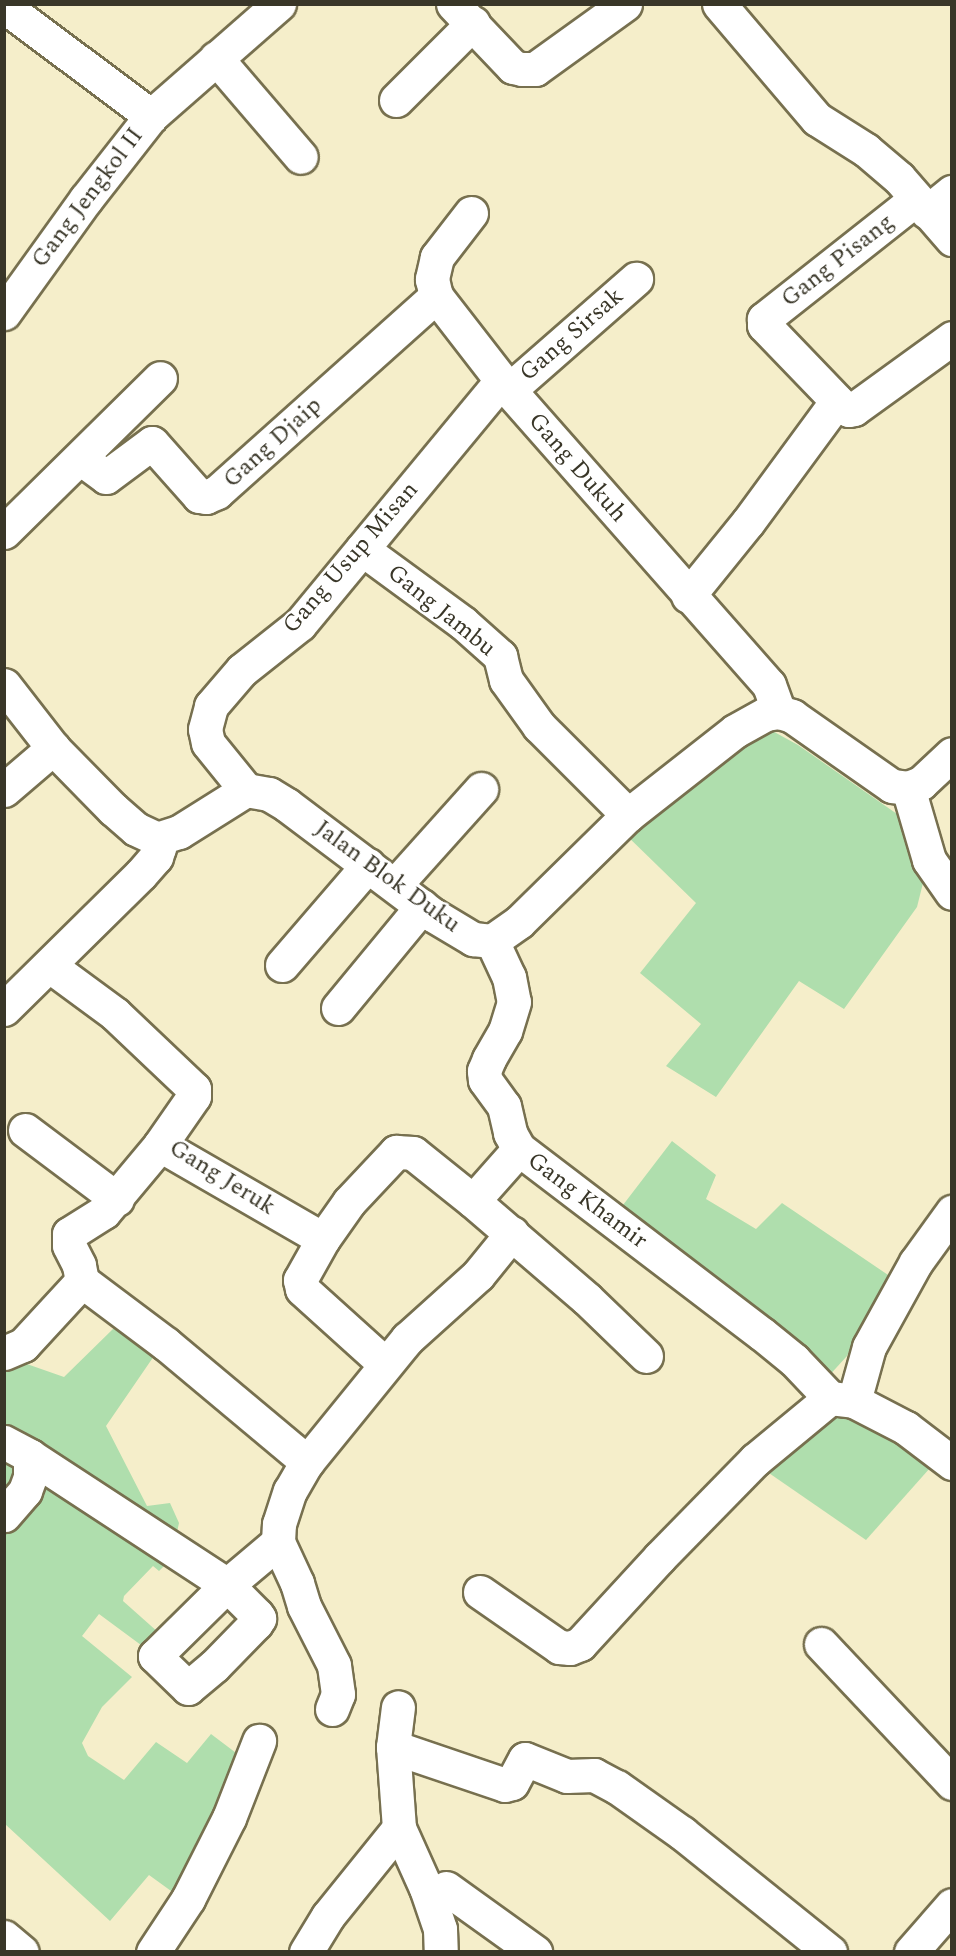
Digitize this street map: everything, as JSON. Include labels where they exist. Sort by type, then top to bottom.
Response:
[{"type":"street","points":[[151,116],[279,4]]},
{"type":"street","points":[[396,100],[463,14],[513,66],[535,69],[625,4]]},
{"type":"street","points":[[719,4],[817,119],[873,156],[932,201],[951,239]]},
{"type":"street","name":"Gang Jengkol II","points":[[4,6],[151,116],[79,208],[4,313]]},
{"type":"street","points":[[216,58],[301,158]]},
{"type":"street","name":"Gang Pisang","points":[[837,401],[764,325],[764,319],[932,201]]},
{"type":"street","points":[[436,296],[432,279],[437,257],[471,213]]},
{"type":"street","name":"Gang Sirsak","points":[[505,385],[636,279]]},
{"type":"street","name":"Gang Dukuh","points":[[436,296],[505,385],[688,596],[769,685],[779,712]]},
{"type":"street","name":"Gang Djaip","points":[[80,458],[106,477],[152,443],[199,496],[206,497],[218,492],[436,296]]},
{"type":"street","points":[[688,596],[748,522],[837,401],[844,408],[854,409],[951,338]]},
{"type":"street","points":[[4,532],[160,378]]},
{"type":"street","name":"Gang Usup Misan","points":[[246,790],[208,743],[205,729],[211,706],[242,670],[300,624],[363,549],[401,499],[505,385]]},
{"type":"street","name":"Gang Jambu","points":[[363,549],[463,623],[500,656],[506,680],[539,726],[628,815]]},
{"type":"street","points":[[4,685],[53,748],[113,809],[136,829],[157,839],[179,832],[246,790]]},
{"type":"street","points":[[779,712],[792,716],[892,786],[908,788],[921,783],[951,754]]},
{"type":"street","name":"Jalan Blok Duku","points":[[246,790],[268,794],[287,805],[423,906],[472,939],[492,941],[519,922],[628,815],[735,731],[766,714],[779,712]]},
{"type":"street","points":[[4,790],[53,748]]},
{"type":"street","points":[[908,788],[929,860],[951,893]]},
{"type":"street","points":[[395,885],[481,789]]},
{"type":"street","points":[[4,1009],[50,966],[156,857],[159,848],[157,839]]},
{"type":"street","points":[[282,965],[368,865]]},
{"type":"street","points":[[338,1008],[423,906]]},
{"type":"street","name":"Gang Khamir","points":[[492,941],[509,977],[514,1002],[505,1031],[486,1065],[485,1080],[504,1106],[510,1133],[519,1149],[770,1340],[842,1400],[906,1428],[950,1460]]},
{"type":"street","name":"Gang Jeruk","points":[[50,966],[115,1014],[194,1089],[194,1096],[160,1145],[323,1239]]},
{"type":"street","points":[[25,1130],[117,1199]]},
{"type":"street","points":[[160,1145],[117,1199],[95,1219],[69,1234],[69,1245],[79,1265],[82,1281],[166,1344],[308,1462]]},
{"type":"street","points":[[473,1201],[519,1149]]},
{"type":"street","points":[[385,1364],[302,1289],[300,1280],[323,1239],[349,1202],[396,1152],[413,1153],[473,1201],[512,1233],[646,1356]]},
{"type":"street","points":[[480,1592],[559,1647],[570,1648],[580,1644],[754,1460],[842,1400],[916,1262],[951,1212]]},
{"type":"street","points":[[332,1708],[338,1694],[334,1665],[304,1606],[297,1583],[278,1542],[279,1524],[290,1491],[308,1462],[385,1364],[407,1339],[478,1275],[512,1233]]},
{"type":"street","points":[[11,1344],[82,1281]]},
{"type":"street","points":[[17,1449],[227,1585],[278,1542]]},
{"type":"street","points":[[4,1515],[26,1491],[30,1477],[17,1449]]},
{"type":"street","points":[[821,1644],[951,1783]]},
{"type":"street","points":[[398,1707],[393,1747],[399,1828],[426,1888],[440,1929],[441,1952]]},
{"type":"street","points":[[153,1952],[193,1889],[229,1818],[260,1741]]},
{"type":"street","points":[[393,1747],[505,1785],[512,1783],[525,1759],[567,1776],[594,1776],[617,1787],[682,1833],[830,1952]]},
{"type":"street","points":[[306,1952],[328,1916],[399,1828]]},
{"type":"street","points":[[446,1888],[535,1952]]},
{"type":"street","points":[[911,1952],[951,1905]]},
{"type":"street","points":[[4,1937],[22,1952]]},
{"type":"green space","points":[[767,728],[798,745],[897,814],[913,836],[925,875],[917,907],[844,1009],[799,981],[716,1097],[666,1066],[701,1024],[640,973],[696,903],[622,831]]},
{"type":"green space","points":[[672,1141],[716,1175],[706,1199],[756,1229],[782,1203],[894,1279],[860,1329],[847,1356],[826,1379],[610,1222]]},
{"type":"green space","points":[[114,1328],[154,1356],[106,1426],[147,1506],[170,1503],[179,1523],[171,1559],[159,1571],[153,1566],[124,1596],[123,1601],[159,1633],[145,1648],[99,1614],[82,1636],[132,1677],[102,1707],[82,1743],[88,1756],[124,1780],[156,1742],[187,1763],[211,1734],[248,1762],[178,1896],[149,1875],[110,1921],[5,1824],[4,1356],[64,1377]]},
{"type":"green space","points":[[853,1410],[930,1468],[866,1540],[766,1471],[815,1414]]}]
